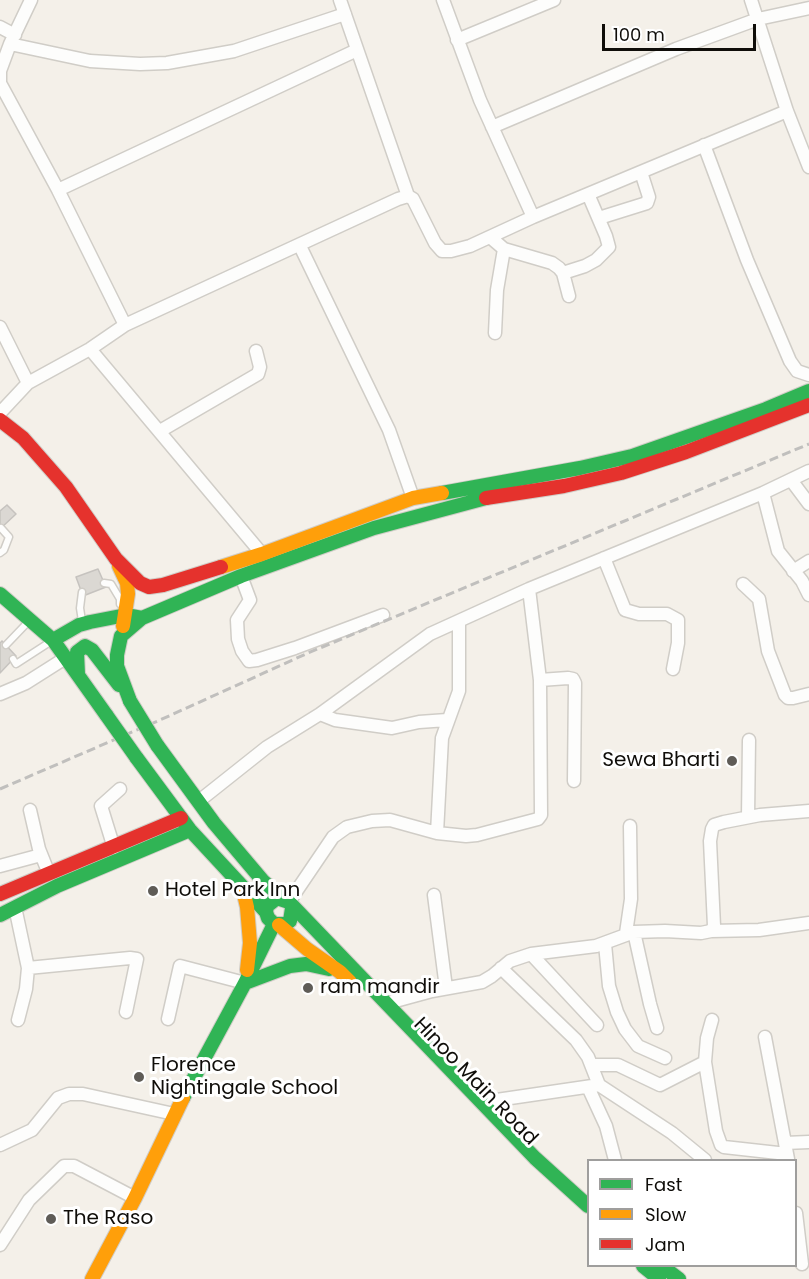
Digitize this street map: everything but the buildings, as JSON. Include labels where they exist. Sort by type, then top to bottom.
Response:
[{"type":"main road","points":[[116,559],[140,583],[149,587],[163,585],[261,554],[390,504],[632,456],[766,409],[809,391]]},
{"type":"main road","points":[[121,636],[142,618],[241,576],[374,528],[488,498],[564,486],[621,473],[686,452],[809,405]]},
{"type":"main road","points":[[0,420],[23,438],[66,487],[116,559],[127,583],[128,594],[117,666],[130,701]]},
{"type":"main road","name":"Hinoo Main Road","points":[[0,594],[52,639],[67,657],[190,830],[243,889],[273,920],[307,949],[340,972],[428,1059],[528,1166],[587,1219]]},
{"type":"main road","points":[[52,639],[82,624],[123,616],[142,618]]},
{"type":"main road","points":[[78,674],[77,652],[85,646],[92,650],[105,666],[157,745],[263,881],[388,1003],[536,1158],[587,1205]]},
{"type":"main road","points":[[0,894],[181,818]]},
{"type":"main road","points":[[0,915],[57,886],[190,830]]},
{"type":"main road","points":[[243,889],[250,943],[245,983]]},
{"type":"main road","points":[[92,1279],[135,1198],[174,1114],[245,983],[273,920],[267,906],[277,898],[288,903]]},
{"type":"main road","points":[[273,920],[290,921],[288,903]]},
{"type":"main road","points":[[245,983],[290,966],[306,964],[340,972]]},
{"type":"main road","points":[[644,1267],[658,1279]]},
{"type":"main road","points":[[663,1267],[679,1279]]},
{"type":"street","points":[[31,0],[0,71],[0,83],[58,190],[125,325]]},
{"type":"street","points":[[340,0],[408,196],[415,202],[428,231],[442,251],[461,249],[787,111]]},
{"type":"street","points":[[442,0],[492,127],[533,217]]},
{"type":"street","points":[[457,40],[554,0]]},
{"type":"street","points":[[751,0],[787,111],[809,166]]},
{"type":"street","points":[[492,127],[676,49],[758,19],[809,8]]},
{"type":"street","points":[[0,27],[12,40],[90,61],[167,63],[234,51],[345,14]]},
{"type":"street","points":[[58,190],[357,50]]},
{"type":"street","points":[[704,145],[747,260],[790,361],[797,371],[809,375]]},
{"type":"street","points":[[599,218],[647,203],[649,197],[641,172]]},
{"type":"street","points":[[563,273],[585,266],[608,249],[608,242],[588,194]]},
{"type":"street","points":[[0,413],[28,383],[90,349],[125,325],[408,196]]},
{"type":"street","points":[[490,237],[504,249],[552,262],[563,273],[569,296]]},
{"type":"street","points":[[300,246],[389,430],[413,498]]},
{"type":"street","points":[[495,333],[497,290],[504,249]]},
{"type":"street","points":[[0,327],[28,383]]},
{"type":"street","points":[[90,349],[261,554]]},
{"type":"street","points":[[160,431],[258,374],[260,367],[256,351]]},
{"type":"street","points":[[199,801],[267,747],[320,714],[430,634],[529,589],[763,493],[809,471]]},
{"type":"street","points":[[790,480],[809,504]]},
{"type":"street","points":[[763,493],[778,551],[802,581],[809,595]]},
{"type":"street","points":[[604,558],[625,610],[639,614],[667,614],[678,620],[678,643],[673,669]]},
{"type":"street","points":[[793,571],[809,561]]},
{"type":"street","points":[[241,576],[250,600],[237,620],[238,639],[249,661],[295,648],[383,615]]},
{"type":"street","points":[[743,584],[759,599],[768,651],[787,697],[793,698],[809,694]]},
{"type":"street","points":[[288,903],[333,837],[347,827],[372,821],[390,820],[437,833],[456,836],[477,835],[533,821],[541,815],[540,680],[529,589]]},
{"type":"street","points":[[437,833],[442,738],[459,691],[459,621]]},
{"type":"street","points":[[0,694],[26,683],[67,657]]},
{"type":"street","points":[[540,680],[568,678],[575,683],[574,781]]},
{"type":"street","points":[[320,714],[335,720],[392,728],[419,722],[447,720]]},
{"type":"street","points":[[748,817],[749,740]]},
{"type":"street","points":[[114,848],[100,806],[120,789]]},
{"type":"street","points":[[30,810],[41,855],[49,874]]},
{"type":"street","points":[[711,931],[714,926],[710,841],[712,829],[718,823],[748,817],[809,811]]},
{"type":"street","points":[[630,826],[630,932],[657,1028]]},
{"type":"street","points":[[0,866],[41,855]]},
{"type":"street","points":[[434,895],[446,988]]},
{"type":"street","points":[[15,907],[28,968],[26,989],[18,1020]]},
{"type":"street","points":[[388,1003],[446,988],[482,982],[510,961],[531,954],[605,944],[630,932],[702,933],[759,930],[809,923]]},
{"type":"street","points":[[605,944],[609,986],[625,1029],[630,1038],[643,1050],[664,1058]]},
{"type":"street","points":[[531,954],[597,1025]]},
{"type":"street","points":[[28,968],[130,957],[137,959],[126,1012]]},
{"type":"street","points":[[168,1019],[180,966],[245,983]]},
{"type":"street","points":[[501,968],[576,1040],[592,1065],[594,1086],[614,1159]]},
{"type":"street","points":[[712,1020],[707,1038],[705,1062],[716,1131],[721,1145],[787,1153],[809,1143]]},
{"type":"street","points":[[765,1036],[787,1153]]},
{"type":"street","points":[[592,1065],[618,1065],[660,1085],[705,1062]]},
{"type":"street","points":[[483,1102],[594,1086],[672,1133],[703,1159]]},
{"type":"street","points":[[0,1145],[32,1130],[58,1098],[69,1094],[83,1094],[174,1114]]},
{"type":"street","points":[[0,1245],[29,1200],[64,1166],[74,1166],[135,1198]]},
{"type":"street","points":[[797,1228],[802,1264]]},
{"type":"lane","points":[[0,552],[4,550],[9,537],[1,528]]},
{"type":"lane","points":[[104,583],[111,584],[120,599],[123,616]]},
{"type":"lane","points":[[82,591],[80,608],[82,624]]},
{"type":"lane","points":[[6,645],[30,620]]},
{"type":"lane","points":[[13,659],[16,664],[52,639]]},
{"type":"railway","points":[[0,789],[308,653],[809,444]]},
{"type":"traffic: fast","points":[[442,493],[580,468],[632,456],[766,409],[809,391]]},
{"type":"traffic: fast","points":[[130,701],[117,666],[117,655],[121,636],[142,618],[241,576],[374,528],[486,498]]},
{"type":"traffic: fast","points":[[0,594],[53,640],[107,716]]},
{"type":"traffic: fast","points":[[53,640],[79,625],[90,622],[126,615],[142,618]]},
{"type":"traffic: fast","points":[[78,674],[77,652],[85,646],[92,650],[119,685]]},
{"type":"traffic: fast","points":[[130,701],[157,745]]},
{"type":"traffic: fast","points":[[107,716],[136,757]]},
{"type":"traffic: fast","points":[[157,745],[214,823],[263,881],[284,899]]},
{"type":"traffic: fast","points":[[136,757],[190,830],[266,912]]},
{"type":"traffic: fast","points":[[0,915],[57,886],[190,830]]},
{"type":"traffic: fast","points":[[292,908],[290,921],[285,924],[274,924],[266,912],[267,906],[277,898],[289,902],[535,1158],[587,1205]]},
{"type":"traffic: fast","points":[[183,1098],[274,924]]},
{"type":"traffic: fast","points":[[245,983],[290,966],[306,964],[329,969]]},
{"type":"traffic: fast","points":[[644,1267],[659,1279]]},
{"type":"traffic: fast","points":[[663,1267],[679,1279]]},
{"type":"traffic: slow","points":[[221,567],[413,498],[442,493]]},
{"type":"traffic: slow","points":[[119,566],[127,583],[128,594],[123,626]]},
{"type":"traffic: slow","points":[[243,890],[250,943],[247,970]]},
{"type":"traffic: slow","points":[[279,925],[350,982]]},
{"type":"traffic: slow","points":[[92,1279],[135,1198],[183,1098]]},
{"type":"traffic: jam","points":[[486,498],[564,486],[621,473],[686,452],[809,405]]},
{"type":"traffic: jam","points":[[0,420],[23,438],[66,487],[116,559],[140,583],[149,587],[163,585],[221,567]]},
{"type":"traffic: jam","points":[[0,894],[181,818]]},
{"type":"place","name":"Sewa Bharti","points":[[732,761]]},
{"type":"place","name":"Hotel Park Inn","points":[[153,891]]},
{"type":"place","name":"ram mandir","points":[[308,988]]},
{"type":"place","name":"Florence Nightingale School","points":[[139,1077]]},
{"type":"place","name":"The Raso","points":[[51,1219]]}]
